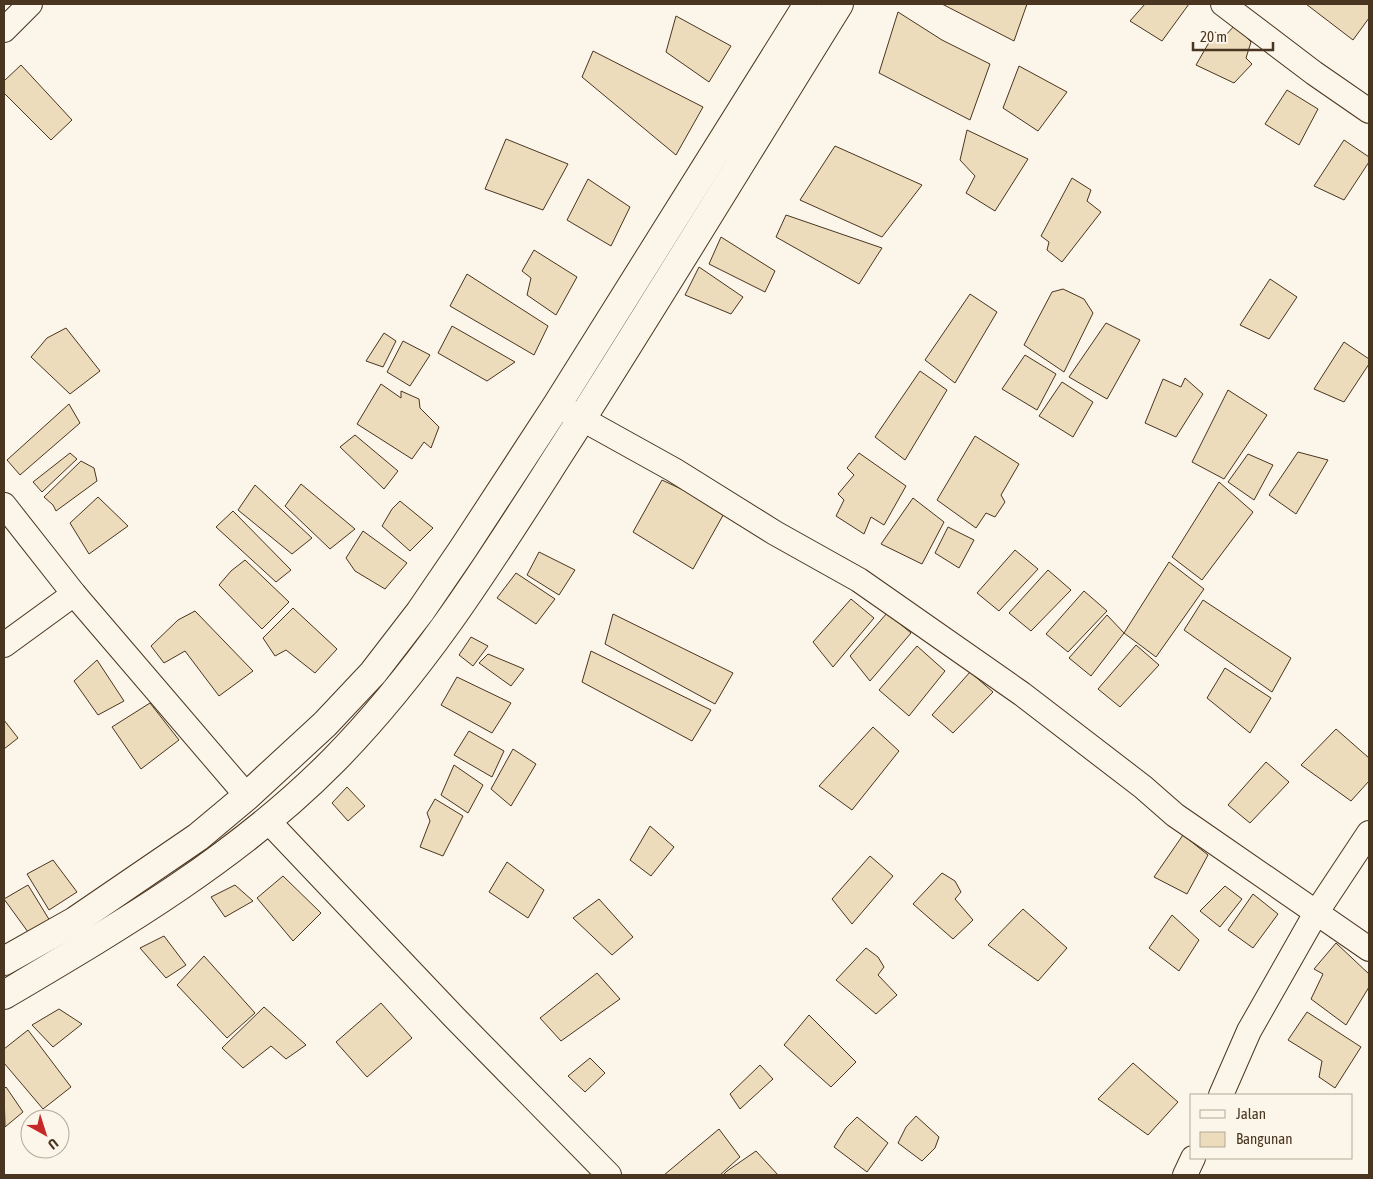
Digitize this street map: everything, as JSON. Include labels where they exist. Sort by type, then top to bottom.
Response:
[{"type":"highway","points":[[4,961],[75,921],[198,837],[248,796],[325,724],[373,674],[458,557],[557,405],[808,4]]},
{"type":"highway","points":[[4,995],[144,910],[199,873],[268,821],[331,764],[383,708],[435,643],[582,419],[839,4]]},
{"type":"street","points":[[4,30],[30,4]]},
{"type":"street","points":[[1223,4],[1314,73],[1369,111]]},
{"type":"street","points":[[557,405],[674,470],[775,533],[859,580],[1022,694],[1143,787],[1175,815],[1369,949]]},
{"type":"street","points":[[4,505],[74,594],[248,796]]},
{"type":"street","points":[[4,645],[74,594]]},
{"type":"street","points":[[268,821],[454,1017],[609,1175]]},
{"type":"street","points":[[1221,1094],[1249,1031],[1316,914],[1369,833]]},
{"type":"street","points":[[1186,1175],[1193,1159]]},
{"type":"building","points":[[942,4],[1027,4],[1014,41]]},
{"type":"building","points":[[1145,4],[1189,4],[1162,41],[1130,21]]},
{"type":"building","points":[[1306,4],[1369,4],[1369,18],[1353,40]]},
{"type":"building","points":[[898,12],[942,40],[990,64],[970,120],[879,73]]},
{"type":"building","points":[[676,16],[731,46],[709,82],[666,52]]},
{"type":"building","points":[[1235,25],[1251,42],[1246,58],[1252,64],[1234,83],[1196,65],[1215,32],[1224,37]]},
{"type":"building","points":[[593,51],[703,107],[676,155],[582,77]]},
{"type":"building","points":[[21,65],[72,120],[51,140],[4,93],[4,81]]},
{"type":"building","points":[[1019,66],[1067,92],[1038,131],[1003,108]]},
{"type":"building","points":[[1287,90],[1318,109],[1299,145],[1265,124]]},
{"type":"building","points":[[967,130],[1028,159],[995,211],[966,193],[975,176],[960,160]]},
{"type":"building","points":[[506,139],[568,164],[543,210],[485,189]]},
{"type":"building","points":[[1344,140],[1369,157],[1369,162],[1344,200],[1314,186]]},
{"type":"building","points":[[835,146],[922,185],[882,237],[800,200]]},
{"type":"building","points":[[1072,178],[1091,190],[1087,201],[1101,212],[1062,262],[1047,250],[1049,242],[1041,236]]},
{"type":"building","points":[[588,179],[630,207],[611,246],[567,220]]},
{"type":"building","points":[[786,215],[882,248],[859,284],[776,237]]},
{"type":"building","points":[[721,237],[775,271],[765,292],[709,264]]},
{"type":"building","points":[[534,250],[577,277],[556,315],[527,295],[531,278],[522,271]]},
{"type":"building","points":[[699,267],[743,297],[731,314],[685,295]]},
{"type":"building","points":[[467,274],[548,326],[534,355],[450,306]]},
{"type":"building","points":[[1270,279],[1297,297],[1269,339],[1240,325]]},
{"type":"building","points":[[1063,289],[1084,299],[1093,313],[1064,372],[1024,345],[1052,292]]},
{"type":"building","points":[[970,294],[997,312],[955,383],[925,360]]},
{"type":"building","points":[[1106,323],[1140,340],[1107,399],[1069,377]]},
{"type":"building","points":[[452,326],[515,362],[487,381],[438,353]]},
{"type":"building","points":[[66,328],[100,371],[70,394],[31,357],[47,338]]},
{"type":"building","points":[[384,333],[396,341],[383,367],[366,361]]},
{"type":"building","points":[[403,341],[430,355],[410,386],[387,372]]},
{"type":"building","points":[[1344,342],[1369,359],[1369,364],[1344,402],[1314,389]]},
{"type":"building","points":[[1025,355],[1056,374],[1037,410],[1002,389]]},
{"type":"building","points":[[920,371],[947,390],[905,460],[875,437]]},
{"type":"building","points":[[1185,378],[1203,394],[1176,437],[1145,423],[1163,379],[1181,387]]},
{"type":"building","points":[[1062,382],[1093,402],[1073,437],[1039,416]]},
{"type":"building","points":[[381,384],[401,398],[401,391],[419,399],[420,408],[439,427],[431,448],[424,442],[412,459],[357,424]]},
{"type":"building","points":[[1228,390],[1267,415],[1224,479],[1192,462]]},
{"type":"building","points":[[69,404],[80,423],[20,475],[7,460]]},
{"type":"building","points":[[355,435],[398,471],[384,489],[340,447]]},
{"type":"building","points":[[975,436],[1019,464],[1001,495],[1005,502],[995,517],[986,513],[976,528],[937,500]]},
{"type":"building","points":[[1298,452],[1328,460],[1296,514],[1269,495]]},
{"type":"building","points":[[70,453],[77,459],[42,492],[33,482]]},
{"type":"building","points":[[859,453],[906,486],[884,525],[871,517],[864,534],[836,516],[844,500],[838,494],[854,475],[847,468]]},
{"type":"building","points":[[1248,454],[1273,465],[1254,500],[1228,482]]},
{"type":"building","points":[[81,461],[94,468],[97,481],[56,511],[53,505],[44,497]]},
{"type":"building","points":[[662,480],[726,510],[693,569],[633,532]]},
{"type":"building","points":[[1219,482],[1253,512],[1202,580],[1172,557]]},
{"type":"building","points":[[301,484],[355,529],[330,549],[285,506]]},
{"type":"building","points":[[255,485],[312,538],[292,554],[238,510]]},
{"type":"building","points":[[98,497],[128,526],[89,554],[70,523]]},
{"type":"building","points":[[913,498],[944,522],[922,564],[881,544]]},
{"type":"building","points":[[400,501],[433,528],[410,551],[382,526],[392,509]]},
{"type":"building","points":[[233,511],[291,570],[276,582],[216,527]]},
{"type":"building","points":[[948,527],[974,540],[959,568],[935,553]]},
{"type":"building","points":[[363,531],[407,563],[385,589],[355,571],[346,558]]},
{"type":"building","points":[[1015,550],[1038,569],[999,611],[977,593]]},
{"type":"building","points":[[539,552],[575,570],[559,595],[527,575]]},
{"type":"building","points":[[245,560],[289,602],[262,629],[219,585],[231,571]]},
{"type":"building","points":[[1169,562],[1204,589],[1156,657],[1124,633]]},
{"type":"building","points":[[1048,570],[1071,590],[1031,631],[1009,613]]},
{"type":"building","points":[[516,573],[555,599],[536,624],[497,598]]},
{"type":"building","points":[[1084,591],[1107,611],[1068,652],[1046,634]]},
{"type":"building","points":[[851,599],[874,618],[833,667],[813,642]]},
{"type":"building","points":[[1203,600],[1291,658],[1272,692],[1184,630]]},
{"type":"building","points":[[293,608],[337,649],[315,673],[286,650],[275,656],[263,638]]},
{"type":"building","points":[[195,611],[253,671],[219,696],[185,651],[164,663],[151,646],[178,620]]},
{"type":"building","points":[[887,613],[911,633],[870,681],[850,656]]},
{"type":"building","points":[[613,614],[733,673],[715,704],[605,644]]},
{"type":"building","points":[[1107,615],[1124,633],[1091,676],[1069,658]]},
{"type":"building","points":[[471,637],[488,646],[473,666],[459,655]]},
{"type":"building","points":[[1136,645],[1159,665],[1120,707],[1098,689]]},
{"type":"building","points":[[917,646],[945,671],[909,716],[879,690]]},
{"type":"building","points":[[591,651],[711,710],[692,741],[582,682]]},
{"type":"building","points":[[488,654],[524,669],[511,686],[479,663]]},
{"type":"building","points":[[97,660],[124,701],[98,715],[74,681]]},
{"type":"building","points":[[1225,668],[1271,698],[1250,733],[1207,698]]},
{"type":"building","points":[[970,672],[993,692],[953,733],[932,715]]},
{"type":"building","points":[[457,677],[511,703],[492,733],[441,705]]},
{"type":"building","points":[[150,703],[179,740],[141,769],[112,727]]},
{"type":"building","points":[[4,720],[18,738],[4,749]]},
{"type":"building","points":[[873,727],[899,751],[852,810],[819,786]]},
{"type":"building","points":[[1336,729],[1369,758],[1369,781],[1351,801],[1301,765]]},
{"type":"building","points":[[469,731],[504,751],[492,777],[454,755]]},
{"type":"building","points":[[513,749],[536,764],[511,806],[491,789]]},
{"type":"building","points":[[1266,762],[1289,782],[1250,823],[1228,805]]},
{"type":"building","points":[[454,765],[483,785],[468,813],[441,795]]},
{"type":"building","points":[[347,787],[365,806],[348,821],[332,803]]},
{"type":"building","points":[[435,799],[463,816],[443,856],[420,847],[430,821],[427,813]]},
{"type":"building","points":[[650,826],[674,847],[651,876],[630,860]]},
{"type":"building","points":[[1183,835],[1208,855],[1187,894],[1154,877]]},
{"type":"building","points":[[870,856],[893,876],[852,924],[832,899]]},
{"type":"building","points":[[53,860],[77,892],[49,910],[27,874]]},
{"type":"building","points":[[507,862],[544,890],[528,918],[489,892]]},
{"type":"building","points":[[942,873],[955,881],[961,892],[955,899],[973,920],[953,939],[913,904]]},
{"type":"building","points":[[283,876],[321,913],[293,941],[257,898]]},
{"type":"building","points":[[28,885],[50,921],[28,932],[4,899]]},
{"type":"building","points":[[235,885],[253,901],[225,917],[211,897]]},
{"type":"building","points":[[1225,886],[1242,899],[1220,927],[1200,911]]},
{"type":"building","points":[[1253,894],[1278,914],[1253,948],[1228,930]]},
{"type":"building","points":[[599,899],[633,937],[612,955],[573,918]]},
{"type":"building","points":[[1023,909],[1067,948],[1038,981],[988,945]]},
{"type":"building","points":[[1172,915],[1199,940],[1179,971],[1149,948]]},
{"type":"building","points":[[164,936],[186,965],[166,978],[140,948]]},
{"type":"building","points":[[1336,943],[1369,974],[1369,987],[1346,1025],[1311,999],[1323,974],[1314,969]]},
{"type":"building","points":[[866,948],[878,957],[884,967],[878,975],[897,995],[876,1014],[836,980]]},
{"type":"building","points":[[204,956],[255,1013],[227,1038],[177,985]]},
{"type":"building","points":[[597,973],[620,999],[561,1041],[540,1018]]},
{"type":"building","points":[[381,1003],[412,1038],[367,1077],[336,1042]]},
{"type":"building","points":[[264,1007],[306,1045],[286,1059],[271,1046],[243,1068],[222,1048]]},
{"type":"building","points":[[59,1009],[82,1024],[53,1047],[32,1025]]},
{"type":"building","points":[[1307,1012],[1361,1047],[1335,1088],[1319,1077],[1322,1061],[1288,1040]]},
{"type":"building","points":[[809,1015],[856,1062],[831,1087],[784,1045]]},
{"type":"building","points":[[28,1030],[71,1087],[43,1109],[4,1063],[4,1049]]},
{"type":"building","points":[[590,1058],[605,1073],[585,1092],[568,1076]]},
{"type":"building","points":[[1133,1063],[1178,1102],[1148,1135],[1098,1099]]},
{"type":"building","points":[[760,1065],[773,1079],[740,1109],[730,1094]]},
{"type":"building","points":[[6,1087],[21,1109],[20,1114],[5,1127],[4,1089]]},
{"type":"building","points":[[916,1116],[939,1137],[935,1148],[922,1161],[898,1143],[906,1127]]},
{"type":"building","points":[[857,1117],[888,1143],[867,1172],[834,1147],[846,1128]]},
{"type":"building","points":[[719,1129],[740,1157],[720,1175],[664,1175]]},
{"type":"building","points":[[756,1151],[778,1175],[723,1175],[727,1171]]}]
